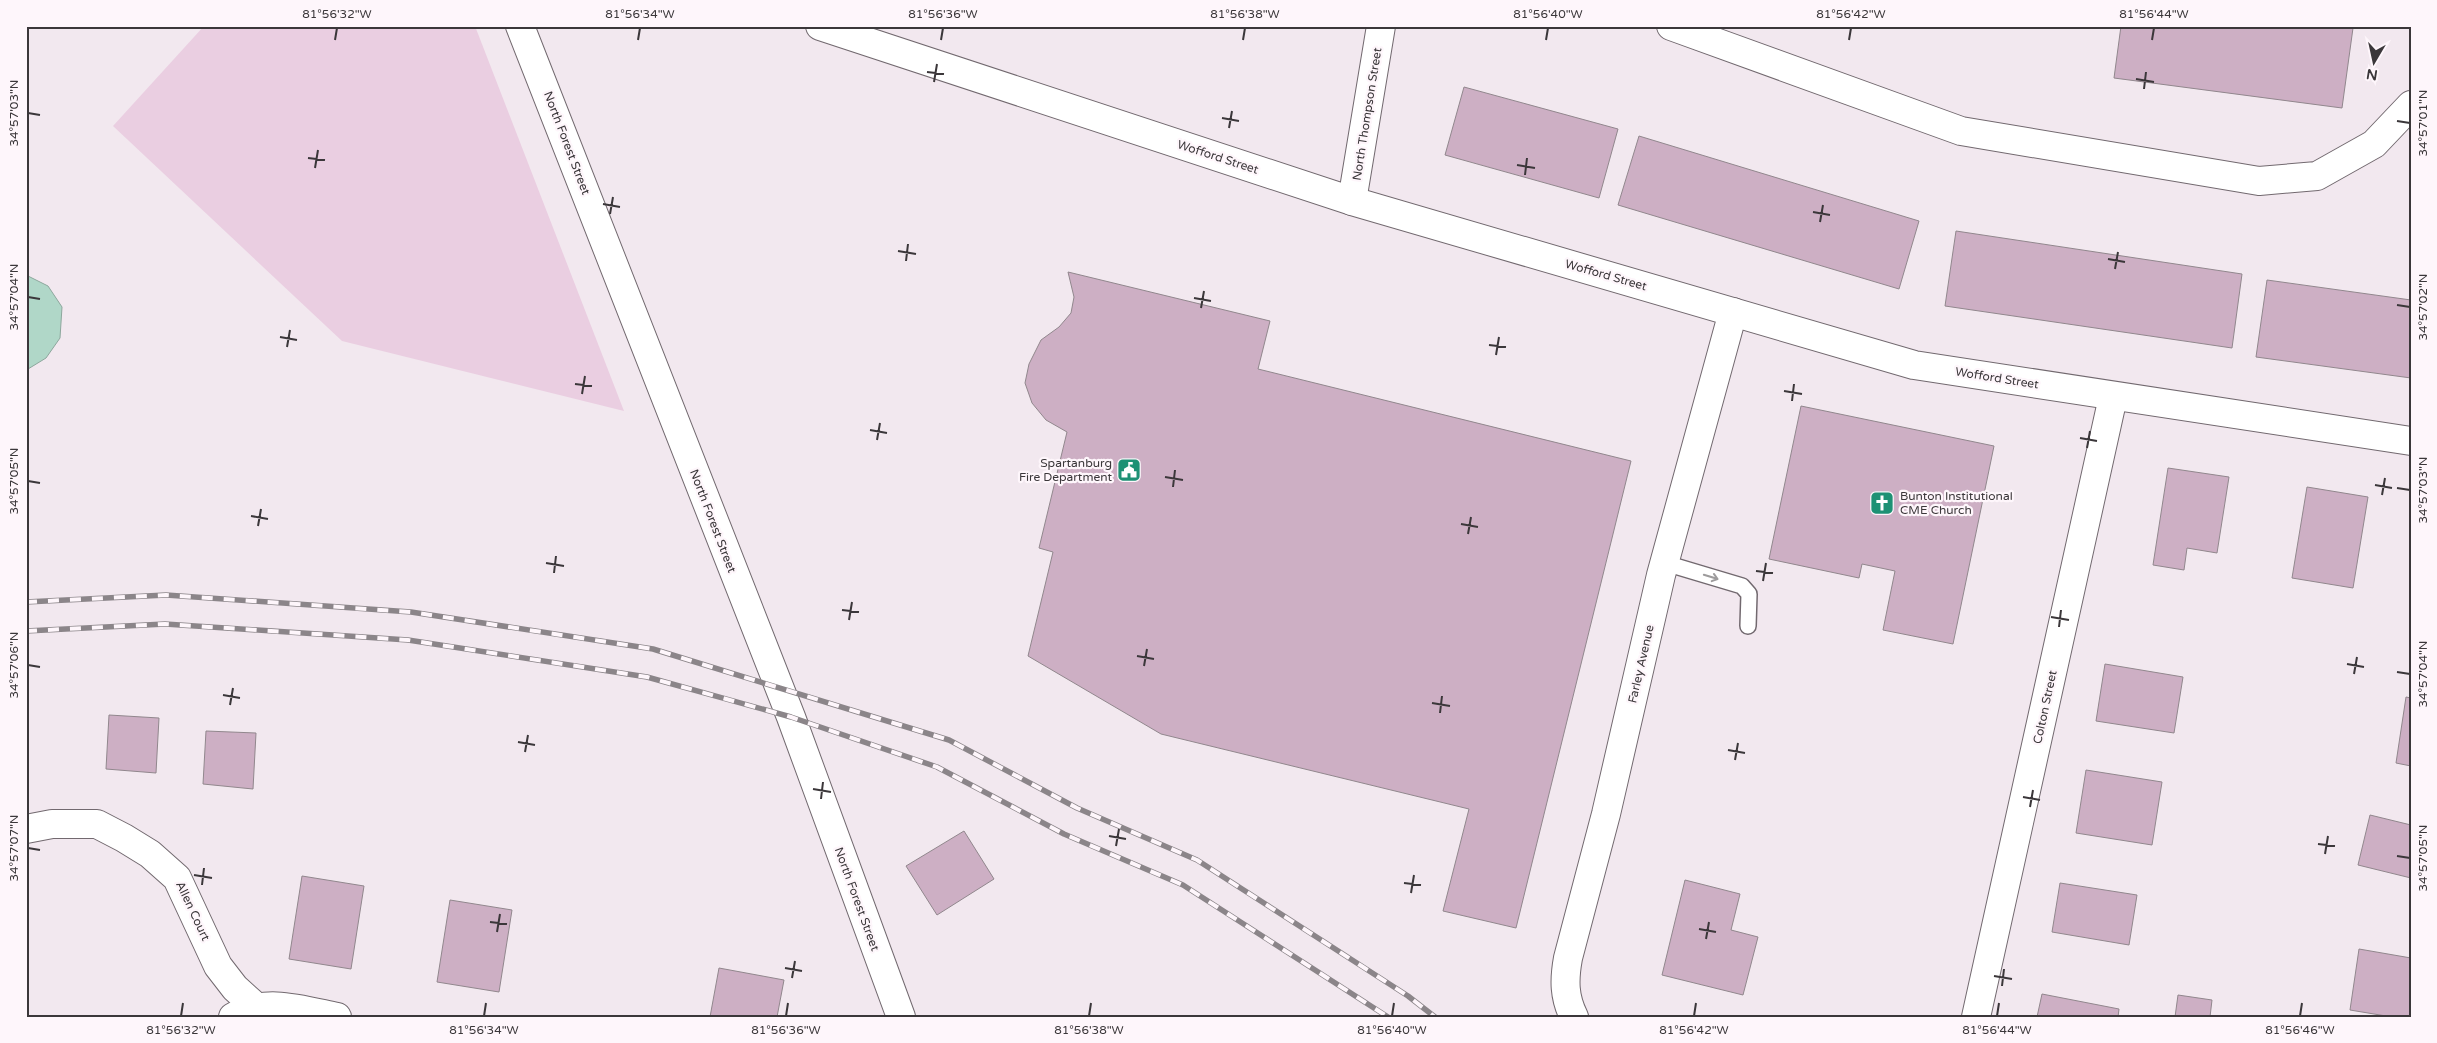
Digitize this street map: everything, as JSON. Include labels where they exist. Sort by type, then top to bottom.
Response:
[{"type":"street","name":"North Forest Street","points":[[520,26],[791,717],[901,1017]]},
{"type":"street","name":"Wofford Street","points":[[820,26],[1352,201],[1914,365],[2113,397],[2411,441]]},
{"type":"street","name":"North Thompson Street","points":[[1352,201],[1381,26]]},
{"type":"street","points":[[1671,26],[1962,131],[2259,181],[2317,176],[2374,144],[2411,105]]},
{"type":"street","name":"Farley Avenue","points":[[1574,1017],[1568,1003],[1564,981],[1568,958],[1606,814],[1665,563],[1733,312]]},
{"type":"street","name":"Colton Street","points":[[1976,1017],[2113,397]]},
{"type":"street","name":"Allen Court","points":[[26,830],[52,824],[97,824],[150,854],[178,878],[218,966],[235,988],[244,1012]]},
{"type":"street","points":[[244,1012],[282,1007],[312,1014],[337,1017]]},
{"type":"lane","points":[[1665,563],[1742,586],[1749,594],[1748,626]]},
{"type":"shaded area","points":[[204,26],[475,26],[624,411],[342,341],[113,126]]},
{"type":"shaded area","points":[[26,275],[48,286],[62,307],[60,338],[46,358],[28,369],[26,369]]},
{"type":"building","points":[[2121,26],[2353,28],[2342,108],[2114,78]]},
{"type":"building","points":[[1464,87],[1618,129],[1599,198],[1445,155]]},
{"type":"building","points":[[1639,136],[1919,221],[1899,289],[1618,205]]},
{"type":"building","points":[[1956,231],[2242,274],[2232,348],[1945,306]]},
{"type":"building","points":[[1068,272],[1270,321],[1258,369],[1631,461],[1516,928],[1443,911],[1469,809],[1161,734],[1028,656],[1053,552],[1039,548],[1067,432],[1046,420],[1032,403],[1025,383],[1029,364],[1041,340],[1059,327],[1071,313],[1074,297]]},
{"type":"building","points":[[2267,280],[2411,300],[2411,378],[2256,357]]},
{"type":"building","name":"Bunton Institutional CME Church","points":[[1801,406],[1994,446],[1953,644],[1883,630],[1895,571],[1862,564],[1859,578],[1769,559]]},
{"type":"building","points":[[2168,468],[2229,477],[2217,553],[2187,548],[2184,570],[2153,565]]},
{"type":"building","points":[[2307,487],[2368,497],[2353,588],[2292,578]]},
{"type":"building","points":[[2105,664],[2183,677],[2174,733],[2096,721]]},
{"type":"building","points":[[2406,697],[2411,698],[2411,766],[2396,763]]},
{"type":"building","points":[[109,715],[159,718],[156,773],[106,769]]},
{"type":"building","points":[[206,731],[256,733],[253,789],[203,784]]},
{"type":"building","points":[[2086,770],[2162,782],[2152,845],[2076,833]]},
{"type":"building","points":[[2370,815],[2411,825],[2411,878],[2358,865]]},
{"type":"building","points":[[964,831],[994,879],[937,915],[906,866]]},
{"type":"building","points":[[302,876],[364,886],[351,969],[289,959]]},
{"type":"building","points":[[1685,880],[1740,894],[1731,930],[1758,937],[1743,995],[1662,975]]},
{"type":"building","points":[[2060,883],[2137,895],[2129,945],[2052,932]]},
{"type":"building","points":[[450,900],[512,910],[499,992],[437,982]]},
{"type":"building","points":[[2359,949],[2411,958],[2411,1017],[2392,1017],[2350,1010]]},
{"type":"building","points":[[719,968],[784,980],[777,1017],[710,1017]]},
{"type":"building","points":[[2042,994],[2119,1009],[2118,1017],[2037,1017]]},
{"type":"building","points":[[2178,995],[2212,1000],[2210,1017],[2175,1017]]},
{"type":"railway","points":[[26,602],[166,595],[411,612],[653,649],[949,740],[1077,808],[1197,860],[1408,996],[1435,1017]]},
{"type":"railway","points":[[26,631],[165,624],[408,640],[647,677],[791,717],[937,767],[1064,834],[1183,885],[1388,1017]]},
{"type":"place","name":"Spartanburg Fire Department","points":[[1129,470]]},
{"type":"place","name":"Bunton Institutional CME Church","points":[[1882,503]]}]
